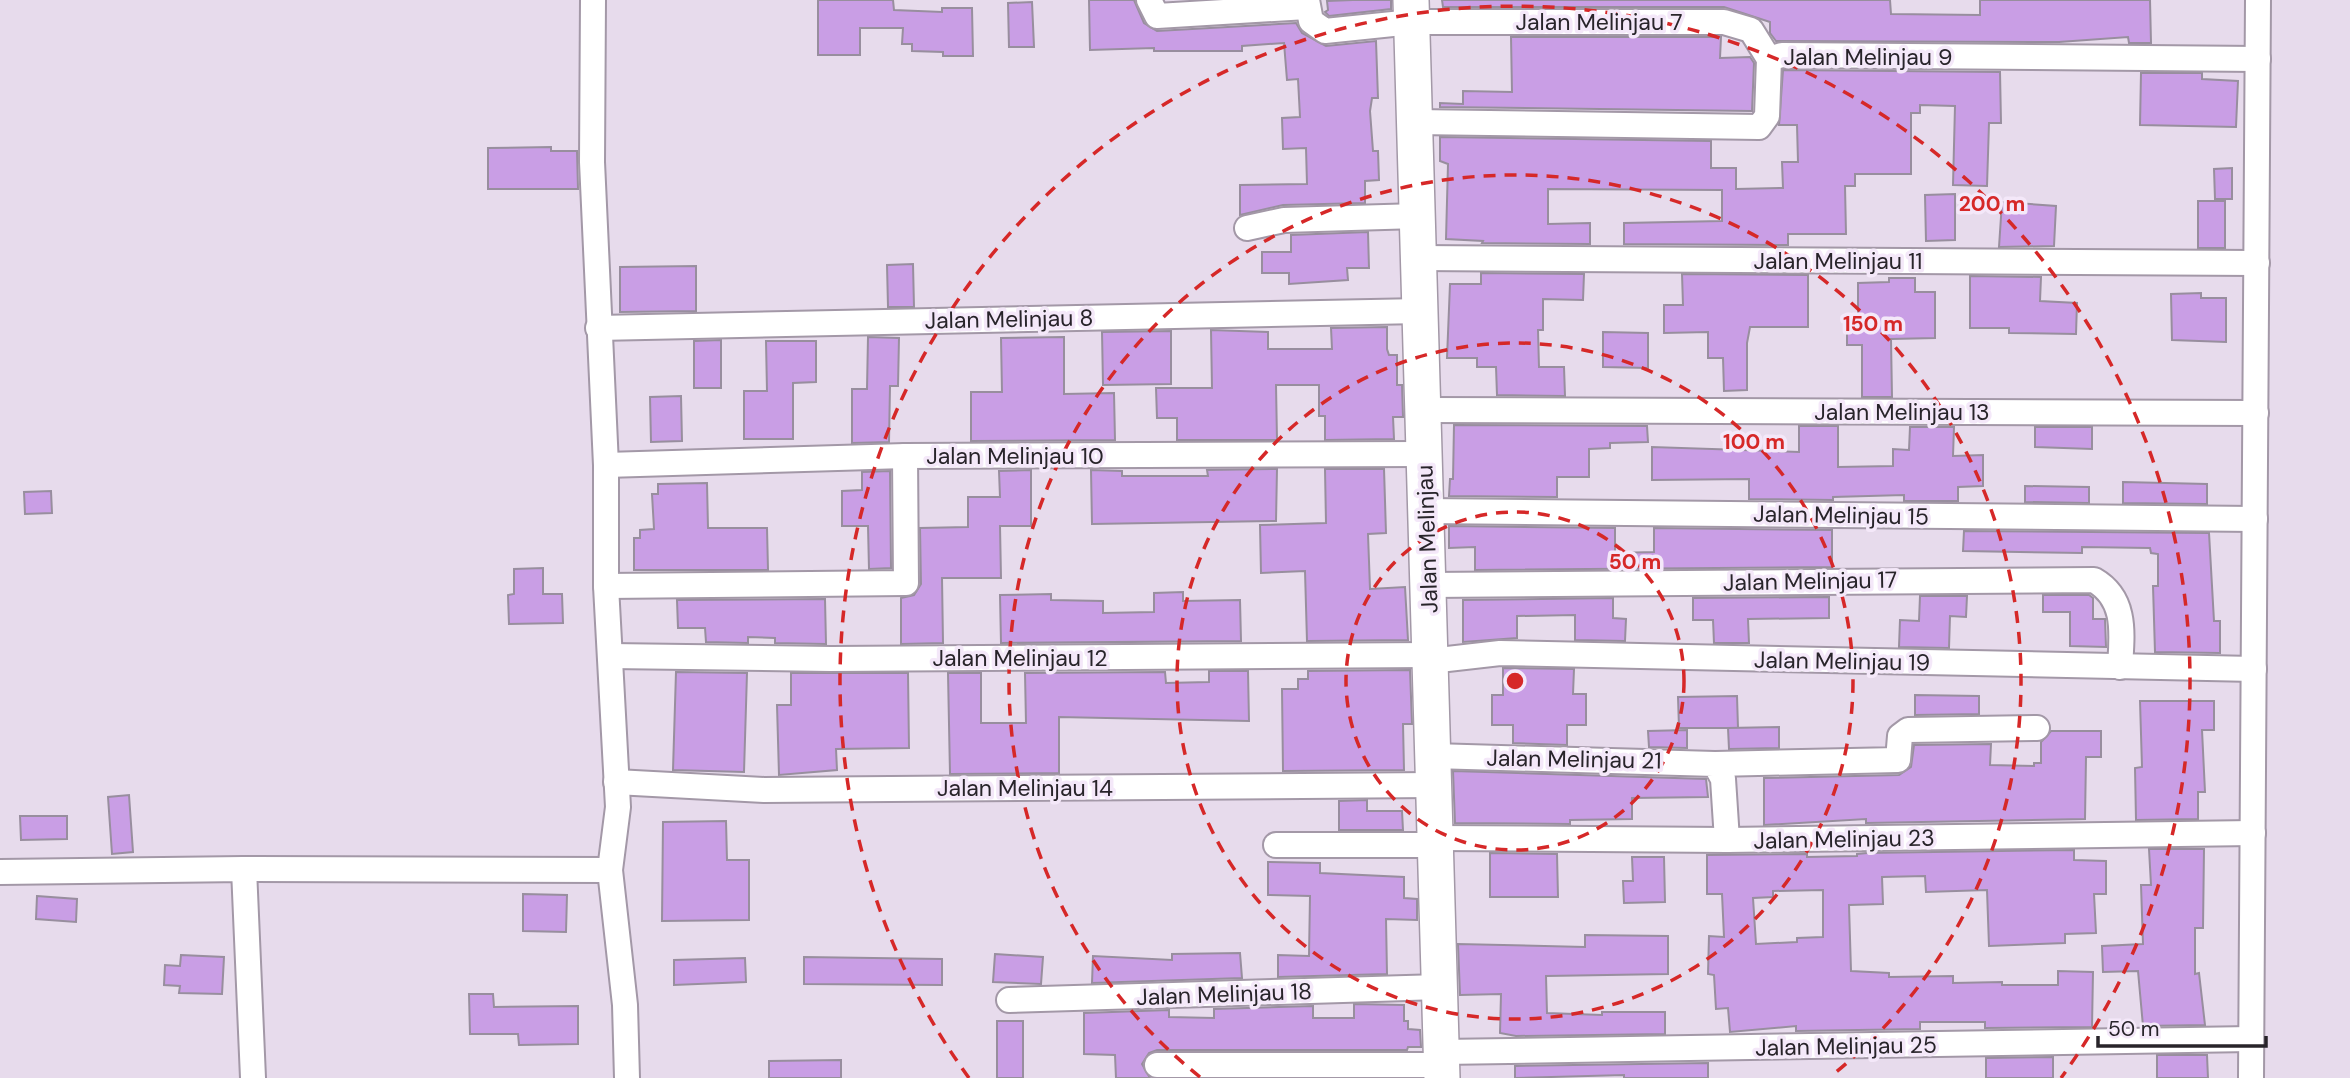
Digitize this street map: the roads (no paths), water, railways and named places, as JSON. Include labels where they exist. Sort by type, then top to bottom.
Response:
[{"type":"street","points":[[593,0],[592,162],[606,465],[606,586],[618,807],[610,870],[625,1005],[627,1078]]},
{"type":"street","points":[[1149,0],[1157,16],[1307,4]]},
{"type":"street","points":[[2251,1078],[2259,0]]},
{"type":"street","name":"Jalan Melinjau 7","points":[[1307,4],[1311,21],[1325,31],[1412,11],[1724,22],[1751,30],[1769,59]]},
{"type":"street","name":"Jalan Melinjau","points":[[1412,11],[1442,1065]]},
{"type":"street","name":"Jalan Melinjau 9","points":[[1415,122],[1759,127],[1764,125],[1767,116],[1769,59],[1782,55],[2258,59]]},
{"type":"street","points":[[1247,228],[1284,220],[1418,216]]},
{"type":"street","name":"Jalan Melinjau 11","points":[[1419,258],[2257,263]]},
{"type":"street","name":"Jalan Melinjau 8","points":[[598,328],[1420,311]]},
{"type":"street","name":"Jalan Melinjau 13","points":[[1423,410],[2256,413]]},
{"type":"street","name":"Jalan Melinjau 10","points":[[606,465],[905,456],[1424,454]]},
{"type":"street","points":[[606,586],[906,583],[905,456]]},
{"type":"street","name":"Jalan Melinjau 15","points":[[1426,511],[2255,519]]},
{"type":"street","name":"Jalan Melinjau 17","points":[[1428,585],[2094,580],[2104,586],[2117,602],[2123,626],[2120,667]]},
{"type":"street","name":"Jalan Melinjau 19","points":[[1430,658],[1500,653],[2254,669]]},
{"type":"street","name":"Jalan Melinjau 12","points":[[610,656],[831,659],[1430,658]]},
{"type":"street","name":"Jalan Melinjau 21","points":[[1434,770],[1898,760],[1900,736],[1908,730],[2037,728]]},
{"type":"street","points":[[1715,764],[1723,779],[1727,840]]},
{"type":"street","name":"Jalan Melinjau 14","points":[[616,782],[764,790],[1434,770]]},
{"type":"street","name":"Jalan Melinjau 23","points":[[1276,845],[2252,833]]},
{"type":"street","points":[[0,872],[244,869],[610,870]]},
{"type":"street","points":[[244,869],[253,1078]]},
{"type":"street","name":"Jalan Melinjau 18","points":[[1009,1000],[1440,988]]},
{"type":"street","name":"Jalan Melinjau 25","points":[[1157,1065],[1442,1065],[2251,1039]]}]
